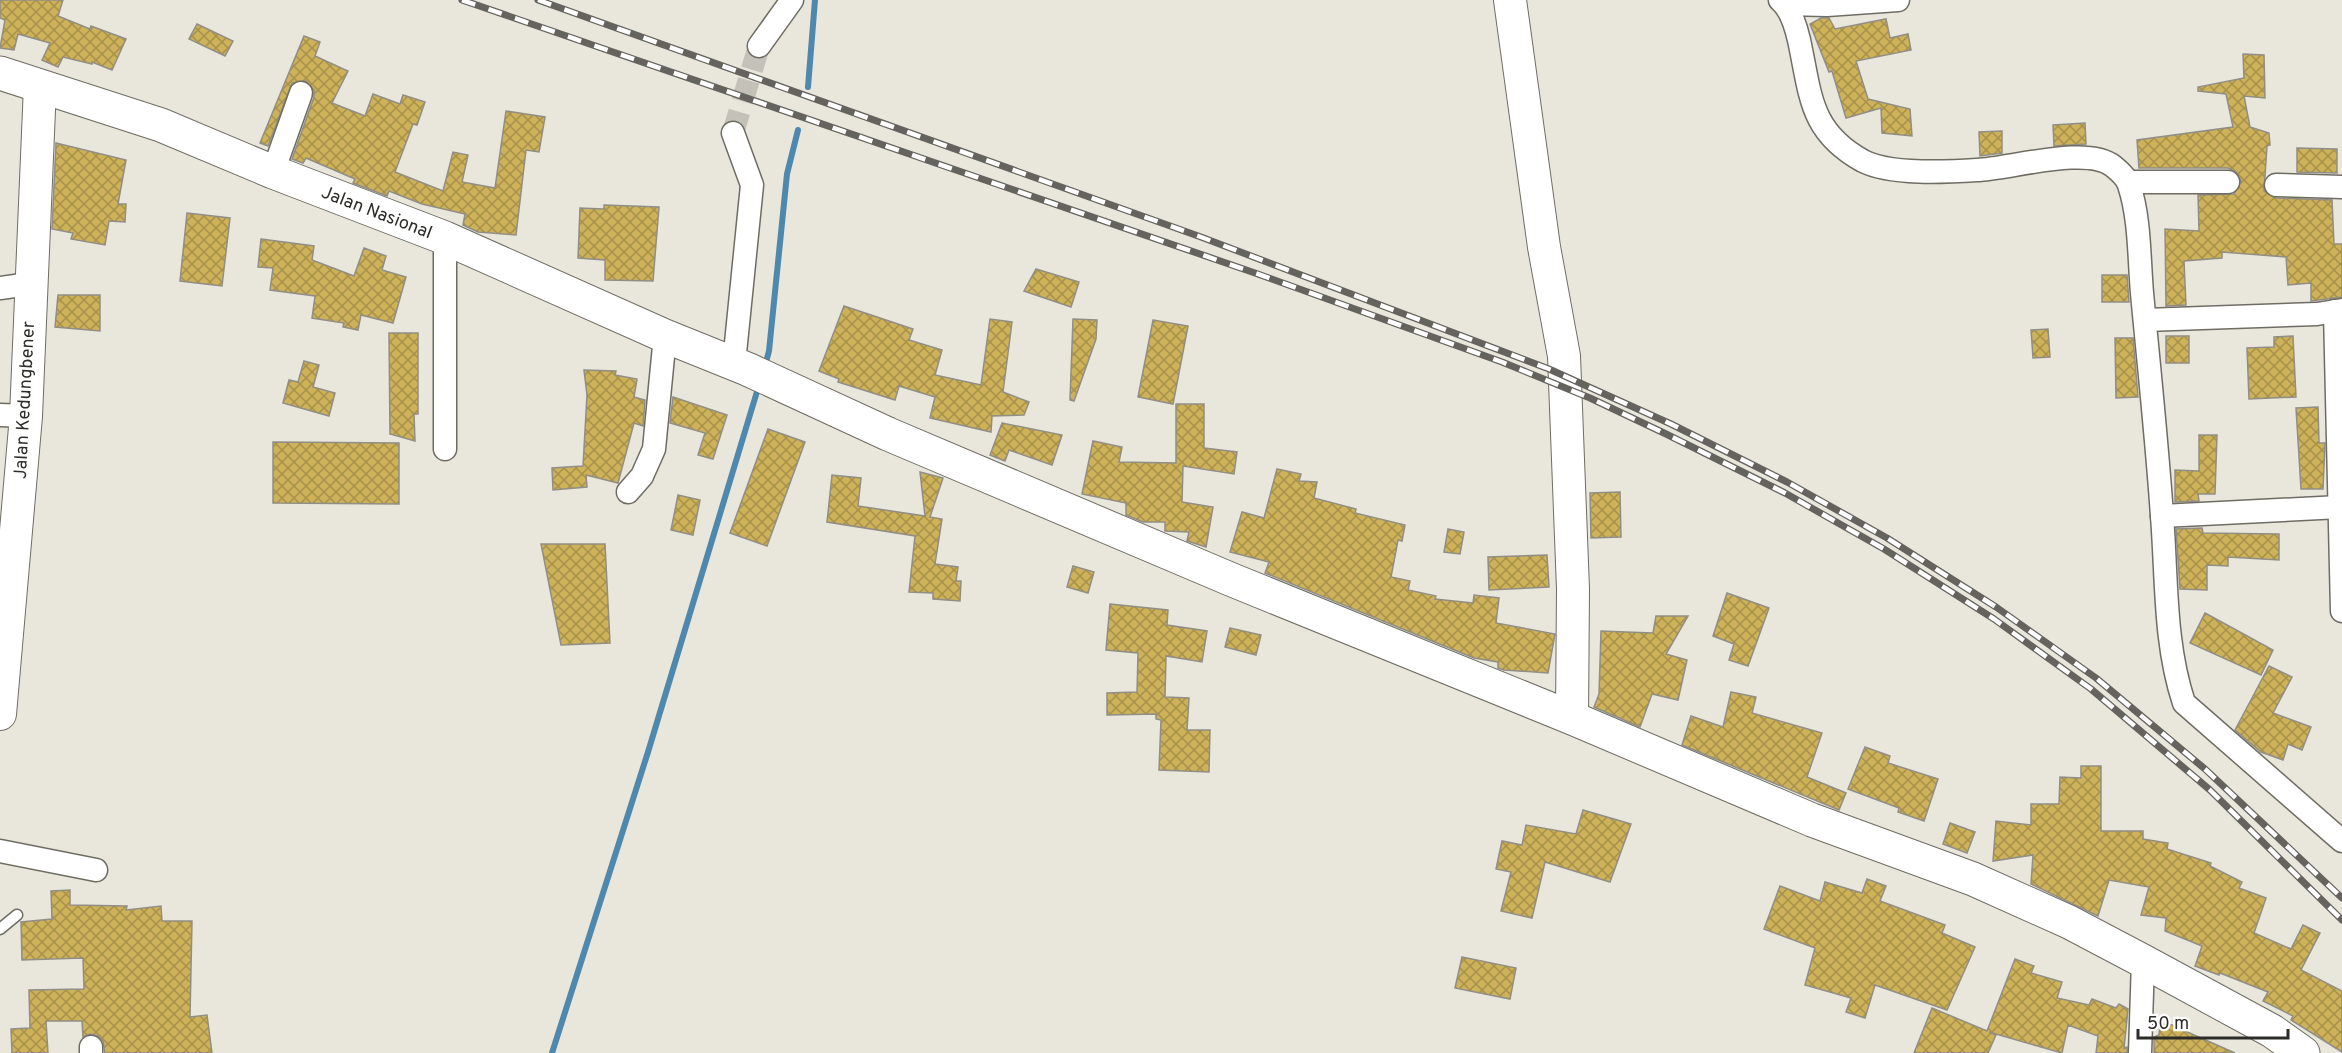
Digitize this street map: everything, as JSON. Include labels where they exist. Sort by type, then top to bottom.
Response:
[{"type":"highway","name":"Jalan Nasional","points":[[0,73],[161,125],[273,172],[445,238],[665,336],[741,366],[888,434],[1186,561],[1572,718],[1812,820],[1973,879],[2069,922],[2143,961],[2272,1031],[2303,1053]]},
{"type":"main road","points":[[1510,0],[1544,247],[1564,356],[1572,589],[1572,718]]},
{"type":"main road","name":"Jalan Kedungbener","points":[[0,714],[13,416],[15,286],[40,86]]},
{"type":"street","points":[[759,46],[792,0]]},
{"type":"street","points":[[1898,0],[1782,2],[1796,28],[1819,122],[1838,145],[1866,162],[1904,170],[1977,170],[2079,158],[2098,158],[2112,165],[2128,182],[2135,216],[2145,320],[2162,516],[2169,642],[2174,672],[2184,704],[2342,841]]},
{"type":"street","points":[[273,172],[301,93]]},
{"type":"street","points":[[733,133],[752,185],[741,366]]},
{"type":"street","points":[[2128,182],[2228,182]]},
{"type":"street","points":[[2276,185],[2342,187]]},
{"type":"street","points":[[445,238],[445,449]]},
{"type":"street","points":[[2145,320],[2339,311],[2342,611]]},
{"type":"street","points":[[628,492],[642,476],[654,449],[665,336]]},
{"type":"street","points":[[2162,516],[2340,507]]},
{"type":"street","points":[[0,851],[96,870]]},
{"type":"street","points":[[2140,1053],[2143,961]]},
{"type":"lane","points":[[0,929],[17,915]]},
{"type":"building","points":[[0,0],[63,0],[58,16],[90,29],[91,26],[126,39],[112,70],[92,62],[92,64],[63,57],[58,67],[42,60],[50,43],[18,34],[14,50],[0,48],[5,20],[0,18]]},
{"type":"building","points":[[1821,18],[1829,18],[1835,29],[1886,19],[1890,38],[1908,34],[1911,50],[1856,61],[1868,99],[1910,109],[1912,136],[1882,133],[1881,108],[1846,118],[1832,71],[1829,72],[1810,24]]},
{"type":"building","points":[[197,24],[233,41],[225,56],[189,39]]},
{"type":"building","points":[[304,36],[320,42],[315,56],[348,71],[332,103],[365,116],[373,94],[400,104],[403,95],[425,102],[417,125],[413,124],[395,172],[443,191],[453,152],[468,155],[462,182],[495,188],[506,111],[545,117],[539,152],[526,150],[516,235],[478,232],[463,225],[465,214],[422,204],[389,191],[387,196],[353,183],[355,179],[306,158],[303,163],[292,159],[314,97],[314,90],[306,81],[292,83],[268,146],[260,143]]},
{"type":"building","points":[[2243,54],[2264,55],[2265,98],[2244,96],[2250,127],[2269,133],[2270,145],[2267,146],[2264,191],[2276,198],[2332,200],[2334,244],[2342,244],[2342,297],[2311,301],[2311,283],[2288,285],[2286,257],[2222,252],[2222,258],[2184,261],[2186,305],[2166,306],[2165,229],[2199,231],[2198,195],[2234,194],[2241,181],[2235,171],[2228,168],[2139,168],[2137,140],[2233,127],[2226,94],[2198,91],[2198,87],[2244,78]]},
{"type":"building","points":[[2085,123],[2086,144],[2054,146],[2053,125]]},
{"type":"building","points":[[2002,131],[2002,153],[1980,156],[1979,132]]},
{"type":"building","points":[[56,143],[126,160],[118,204],[126,204],[125,222],[109,221],[105,245],[71,239],[73,233],[52,229]]},
{"type":"building","points":[[2297,148],[2337,149],[2337,173],[2297,172]]},
{"type":"building","points":[[604,205],[659,207],[653,281],[605,280],[605,260],[578,258],[580,208],[604,209]]},
{"type":"building","points":[[187,213],[230,218],[222,286],[180,281]]},
{"type":"building","points":[[261,239],[314,246],[312,260],[354,276],[364,248],[386,256],[382,270],[406,277],[393,323],[361,315],[358,330],[343,327],[344,323],[312,318],[315,296],[270,290],[273,268],[258,267]]},
{"type":"building","points":[[1036,269],[1079,282],[1071,307],[1024,291]]},
{"type":"building","points":[[2102,275],[2127,275],[2129,302],[2102,302]]},
{"type":"building","points":[[58,295],[100,295],[100,331],[55,327]]},
{"type":"building","points":[[844,306],[913,329],[909,340],[942,350],[935,375],[981,385],[990,319],[1012,322],[1003,392],[1029,402],[1024,415],[992,416],[991,432],[930,418],[935,397],[899,386],[895,400],[838,382],[839,379],[819,371]]},
{"type":"building","points":[[1073,319],[1097,320],[1096,339],[1074,401],[1070,400]]},
{"type":"building","points":[[1153,320],[1188,326],[1173,404],[1138,397]]},
{"type":"building","points":[[2048,329],[2050,357],[2033,358],[2031,330]]},
{"type":"building","points":[[389,333],[418,333],[418,414],[414,414],[415,441],[390,434]]},
{"type":"building","points":[[2166,336],[2189,336],[2189,363],[2166,363]]},
{"type":"building","points":[[2293,336],[2296,397],[2249,399],[2247,348],[2274,347],[2274,337]]},
{"type":"building","points":[[2115,338],[2133,338],[2138,397],[2116,398]]},
{"type":"building","points":[[304,361],[319,365],[313,387],[335,393],[329,416],[283,403],[289,380],[298,382]]},
{"type":"building","points":[[584,370],[616,371],[615,375],[637,379],[634,397],[645,400],[643,426],[634,423],[618,483],[586,475],[587,487],[553,490],[552,468],[583,466],[587,395]]},
{"type":"building","points":[[673,397],[727,415],[713,459],[698,455],[705,433],[670,423]]},
{"type":"building","points":[[1176,404],[1204,404],[1204,448],[1237,452],[1234,474],[1183,466],[1182,502],[1213,507],[1206,547],[1187,541],[1189,532],[1165,531],[1165,522],[1143,522],[1126,515],[1126,503],[1082,494],[1093,441],[1122,447],[1119,462],[1176,463]]},
{"type":"building","points":[[2318,407],[2319,443],[2325,443],[2323,489],[2301,489],[2296,408]]},
{"type":"building","points":[[1002,423],[1062,435],[1052,465],[1009,450],[1005,461],[990,455]]},
{"type":"building","points":[[768,429],[805,442],[767,546],[730,533]]},
{"type":"building","points":[[2199,435],[2217,435],[2215,494],[2198,494],[2199,501],[2175,502],[2175,470],[2199,471]]},
{"type":"building","points":[[273,442],[399,443],[399,504],[273,503]]},
{"type":"building","points":[[1277,469],[1301,474],[1299,481],[1317,482],[1314,498],[1356,509],[1355,513],[1405,525],[1402,541],[1398,540],[1391,577],[1410,581],[1408,590],[1436,596],[1435,599],[1473,603],[1474,595],[1499,598],[1496,623],[1555,634],[1548,673],[1498,668],[1498,662],[1474,658],[1265,573],[1269,562],[1230,552],[1242,512],[1264,518]]},
{"type":"building","points":[[920,472],[943,478],[930,517],[942,519],[935,564],[958,567],[956,581],[961,581],[960,601],[933,599],[933,593],[909,592],[915,536],[827,522],[832,475],[861,478],[858,506],[925,516]]},
{"type":"building","points":[[1620,492],[1621,537],[1591,538],[1590,493]]},
{"type":"building","points":[[678,495],[700,500],[693,535],[671,530]]},
{"type":"building","points":[[2202,528],[2203,533],[2279,534],[2279,560],[2228,557],[2228,566],[2207,565],[2207,590],[2180,589],[2176,529]]},
{"type":"building","points":[[1448,529],[1464,532],[1460,554],[1444,552]]},
{"type":"building","points":[[541,544],[605,544],[610,643],[561,645]]},
{"type":"building","points":[[1547,555],[1549,587],[1489,590],[1488,557]]},
{"type":"building","points":[[1073,566],[1094,572],[1088,593],[1067,587]]},
{"type":"building","points":[[1727,593],[1769,608],[1748,666],[1729,660],[1734,644],[1713,636]]},
{"type":"building","points":[[1110,604],[1168,610],[1167,625],[1207,631],[1202,662],[1166,656],[1165,697],[1189,698],[1187,730],[1210,730],[1209,772],[1159,770],[1161,720],[1156,719],[1156,714],[1107,715],[1107,693],[1137,692],[1138,653],[1106,650]]},
{"type":"building","points":[[2205,613],[2273,650],[2261,675],[2190,643]]},
{"type":"building","points":[[1656,616],[1688,616],[1666,654],[1687,660],[1678,700],[1652,694],[1640,727],[1594,707],[1599,694],[1601,631],[1653,633]]},
{"type":"building","points":[[1230,628],[1261,635],[1256,655],[1225,647]]},
{"type":"building","points":[[2269,666],[2292,677],[2273,713],[2311,727],[2302,750],[2288,744],[2283,760],[2261,752],[2235,730]]},
{"type":"building","points":[[1731,692],[1756,697],[1752,713],[1822,733],[1807,777],[1846,793],[1839,810],[1682,745],[1691,716],[1723,727]]},
{"type":"building","points":[[1865,747],[1890,756],[1888,763],[1938,779],[1924,821],[1898,812],[1899,808],[1848,789]]},
{"type":"building","points":[[2081,766],[2101,766],[2101,831],[2143,831],[2143,839],[2168,843],[2167,849],[2211,863],[2210,866],[2242,882],[2239,888],[2266,898],[2254,933],[2291,949],[2303,925],[2320,933],[2301,970],[2342,991],[2342,1052],[2291,1020],[2293,1016],[2263,1001],[2268,992],[2195,966],[2202,946],[2165,931],[2166,918],[2141,915],[2149,887],[2109,880],[2098,916],[2031,884],[2033,855],[1993,861],[1996,821],[2031,825],[2031,804],[2059,804],[2060,777],[2081,778]]},
{"type":"building","points":[[1583,810],[1631,824],[1610,882],[1545,862],[1532,918],[1501,911],[1511,872],[1496,869],[1502,841],[1522,845],[1526,825],[1576,834]]},
{"type":"building","points":[[1950,823],[1975,832],[1967,853],[1943,844]]},
{"type":"building","points":[[1867,879],[1886,886],[1880,901],[1945,925],[1942,933],[1975,947],[1947,1010],[1875,985],[1865,1018],[1846,1012],[1851,998],[1805,985],[1815,948],[1764,929],[1780,886],[1820,901],[1825,882],[1862,893]]},
{"type":"building","points":[[70,890],[70,905],[127,906],[126,910],[161,906],[162,921],[192,921],[190,1017],[207,1015],[212,1053],[105,1053],[103,1041],[98,1036],[90,1034],[83,1037],[82,1021],[46,1021],[48,1053],[12,1053],[11,1029],[30,1028],[29,990],[84,989],[83,958],[22,960],[21,922],[52,919],[51,891]]},
{"type":"building","points":[[1462,957],[1516,968],[1510,999],[1455,988]]},
{"type":"building","points":[[2015,959],[2034,966],[2031,973],[2062,982],[2057,998],[2089,1005],[2092,999],[2116,1008],[2119,1004],[2128,1009],[2124,1048],[2127,1047],[2127,1053],[2096,1053],[2098,1036],[2068,1025],[2062,1053],[1989,1032],[1996,1035],[1988,1053],[1914,1053],[1932,1008],[1987,1031]]},
{"type":"building","points":[[2160,1024],[2185,1026],[2185,1031],[2235,1053],[2154,1053],[2154,1037],[2159,1035]]},
{"type":"waterway","points":[[808,87],[815,0]]},
{"type":"waterway","points":[[765,366],[769,351],[787,174],[798,130]]},
{"type":"waterway","points":[[552,1053],[648,752],[759,385]]},
{"type":"tunnel","points":[[733,133],[759,46]]},
{"type":"railway","points":[[462,0],[1255,273],[1502,362],[1590,398],[1664,433],[1785,493],[1884,549],[1994,619],[2091,689],[2210,790],[2342,920]]},
{"type":"railway","points":[[538,0],[1201,237],[1549,369],[1671,424],[1787,482],[1887,538],[1996,607],[2096,678],[2205,769],[2342,898]]}]
